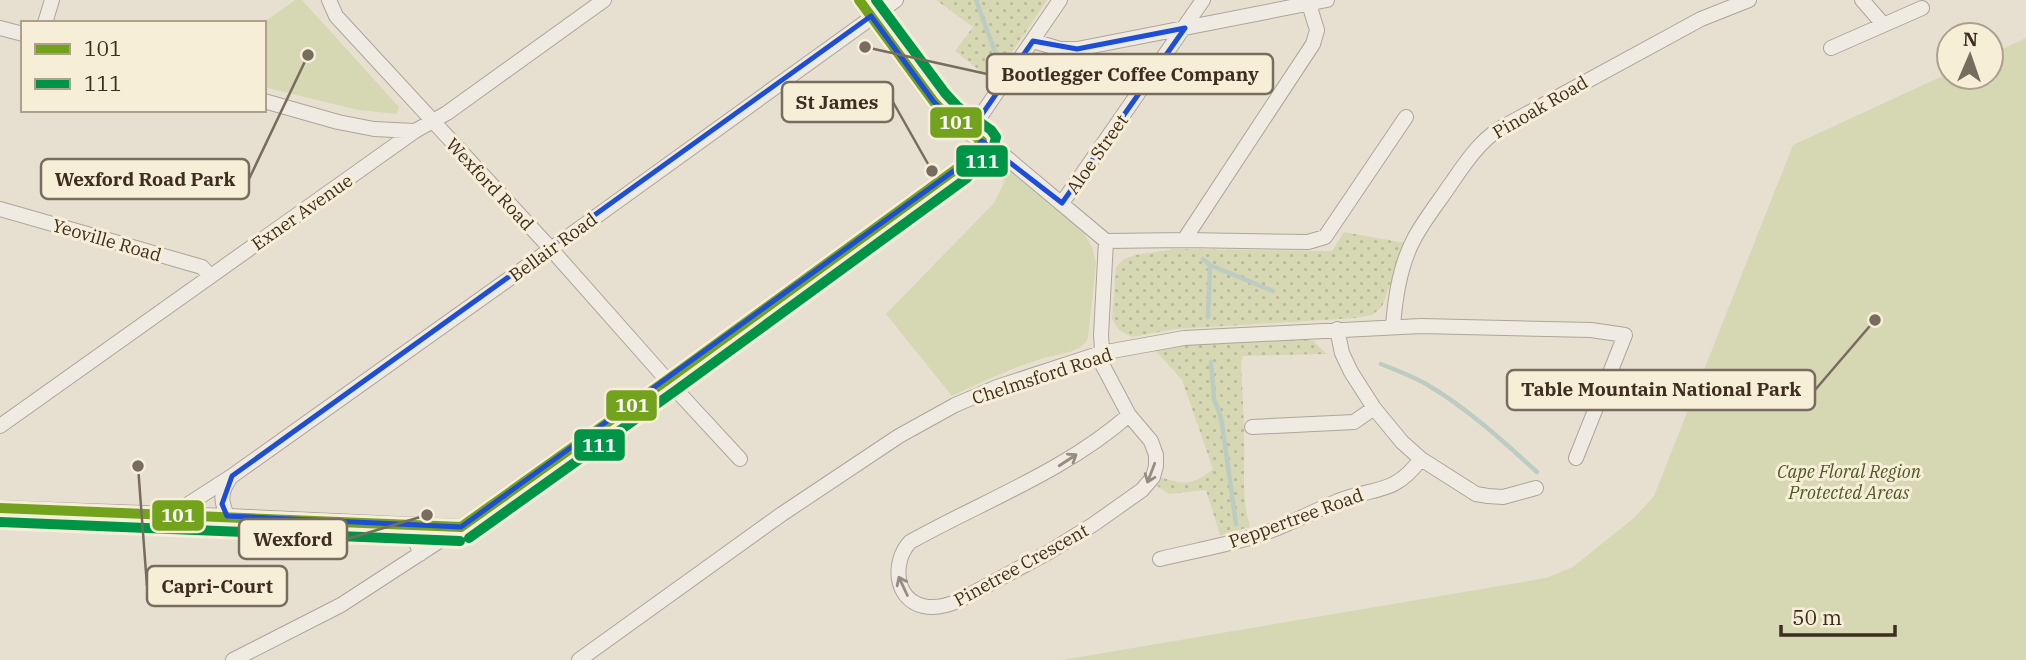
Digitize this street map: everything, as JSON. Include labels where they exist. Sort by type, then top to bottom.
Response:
[{"type":"street","points":[[47,21],[52,0]]},
{"type":"street","name":"Wexford Road","points":[[329,0],[336,16],[740,459]]},
{"type":"street","name":"Exner Avenue","points":[[0,426],[604,0]]},
{"type":"street","points":[[859,0],[948,117],[1001,153],[1106,241],[1308,242],[1325,237],[1406,117]]},
{"type":"street","name":"Bellair Road","points":[[173,514],[232,476],[896,0]]},
{"type":"street","points":[[233,660],[341,605],[461,527],[959,167],[1032,41],[1060,0]]},
{"type":"street","name":"Aloe Street","points":[[1062,203],[1203,0]]},
{"type":"street","points":[[1032,41],[1060,49],[1077,49],[1326,0]]},
{"type":"street","name":"Pinoak Road","points":[[1393,327],[1395,298],[1413,240],[1487,137],[1701,19],[1749,0]]},
{"type":"street","points":[[1862,0],[1883,24]]},
{"type":"street","points":[[1184,240],[1313,44],[1317,30],[1309,4]]},
{"type":"street","points":[[1831,48],[1922,8]]},
{"type":"street","points":[[0,28],[21,33]]},
{"type":"street","points":[[266,102],[338,122],[374,129],[415,131]]},
{"type":"street","name":"Yeoville Road","points":[[0,209],[202,267],[210,276]]},
{"type":"street","points":[[1101,353],[1106,241]]},
{"type":"street","name":"Chelmsford Road","points":[[579,660],[782,514],[899,436],[956,405],[997,387],[1101,353],[1184,338],[1421,326],[1591,330],[1625,335],[1576,458]]},
{"type":"street","points":[[1337,329],[1342,353],[1374,408],[1402,442],[1421,459],[1476,494],[1503,497],[1536,488]]},
{"type":"street","name":"Pinetree Crescent","points":[[1101,353],[1105,373],[1129,415],[1151,441],[1156,455],[1153,477],[1142,490],[1094,524],[1049,552],[960,600],[926,607],[909,598],[900,584],[898,568],[904,548],[910,542],[1060,466],[1129,415]]},
{"type":"street","points":[[1252,427],[1354,422],[1374,408]]},
{"type":"street","name":"Peppertree Road","points":[[1160,559],[1261,534],[1352,496],[1390,486],[1409,474],[1421,459]]},
{"type":"street","points":[[227,516],[221,495],[232,476]]},
{"type":"street","points":[[0,508],[461,527]]},
{"type":"street","points":[[393,524],[412,536],[420,554]]},
{"type":"highlighted area","points":[[871,16],[934,102],[969,133],[1033,41],[1077,49],[1185,28],[1062,203],[982,141],[959,167],[461,527],[227,516],[222,504],[232,476]]},
{"type":"green space","points":[[295,0],[302,0],[399,107],[397,114],[358,110],[266,87],[266,21]]},
{"type":"green space","points":[[936,0],[1047,0],[993,81],[955,51],[973,27]]},
{"type":"green space","name":"Cape Floral Region Protected Areas","points":[[2026,38],[2026,660],[1062,660],[1546,578],[1573,567],[1635,517],[1654,496],[1793,145],[1935,79],[1935,91],[2005,91],[2005,48]]},
{"type":"green space","points":[[993,162],[1000,162],[1082,230],[1092,247],[1096,263],[1088,338],[1075,350],[1021,366],[952,396],[886,314],[994,203],[1005,181],[991,168]]},
{"type":"green space","points":[[1344,232],[1405,243],[1382,307],[1372,315],[1175,329],[1132,337],[1119,330],[1112,319],[1116,267],[1124,259],[1176,249],[1332,251]]},
{"type":"green space","points":[[1303,338],[1313,341],[1327,354],[1243,356],[1244,494],[1250,527],[1220,535],[1206,490],[1169,494],[1157,486],[1160,477],[1176,482],[1188,482],[1199,479],[1213,469],[1182,380],[1155,350],[1195,344]]},
{"type":"waterway","points":[[976,0],[995,52],[1006,62]]},
{"type":"waterway","points":[[1203,259],[1210,265],[1273,291]]},
{"type":"waterway","points":[[1208,317],[1210,265]]},
{"type":"waterway","points":[[1211,362],[1214,400],[1222,424],[1236,524]]},
{"type":"waterway","points":[[1381,364],[1421,381],[1456,403],[1537,472]]},
{"type":"transit line","name":"101","points":[[461,527],[959,167],[982,141],[948,117],[934,102],[859,0]]},
{"type":"transit line","name":"111","points":[[469,538],[967,178],[993,149],[996,137],[991,130],[957,106],[945,93],[876,0]]},
{"type":"transit line","name":"101","points":[[0,508],[461,527]]},
{"type":"transit line","name":"111","points":[[0,522],[460,541]]},
{"type":"place","name":"Bootlegger Coffee Company","points":[[865,47]]},
{"type":"place","name":"Wexford Road Park","points":[[308,55]]},
{"type":"place","name":"St James","points":[[932,171]]},
{"type":"place","name":"Table Mountain National Park","points":[[1875,320]]},
{"type":"place","name":"Capri-Court","points":[[138,466]]},
{"type":"place","name":"Wexford","points":[[427,515]]}]
